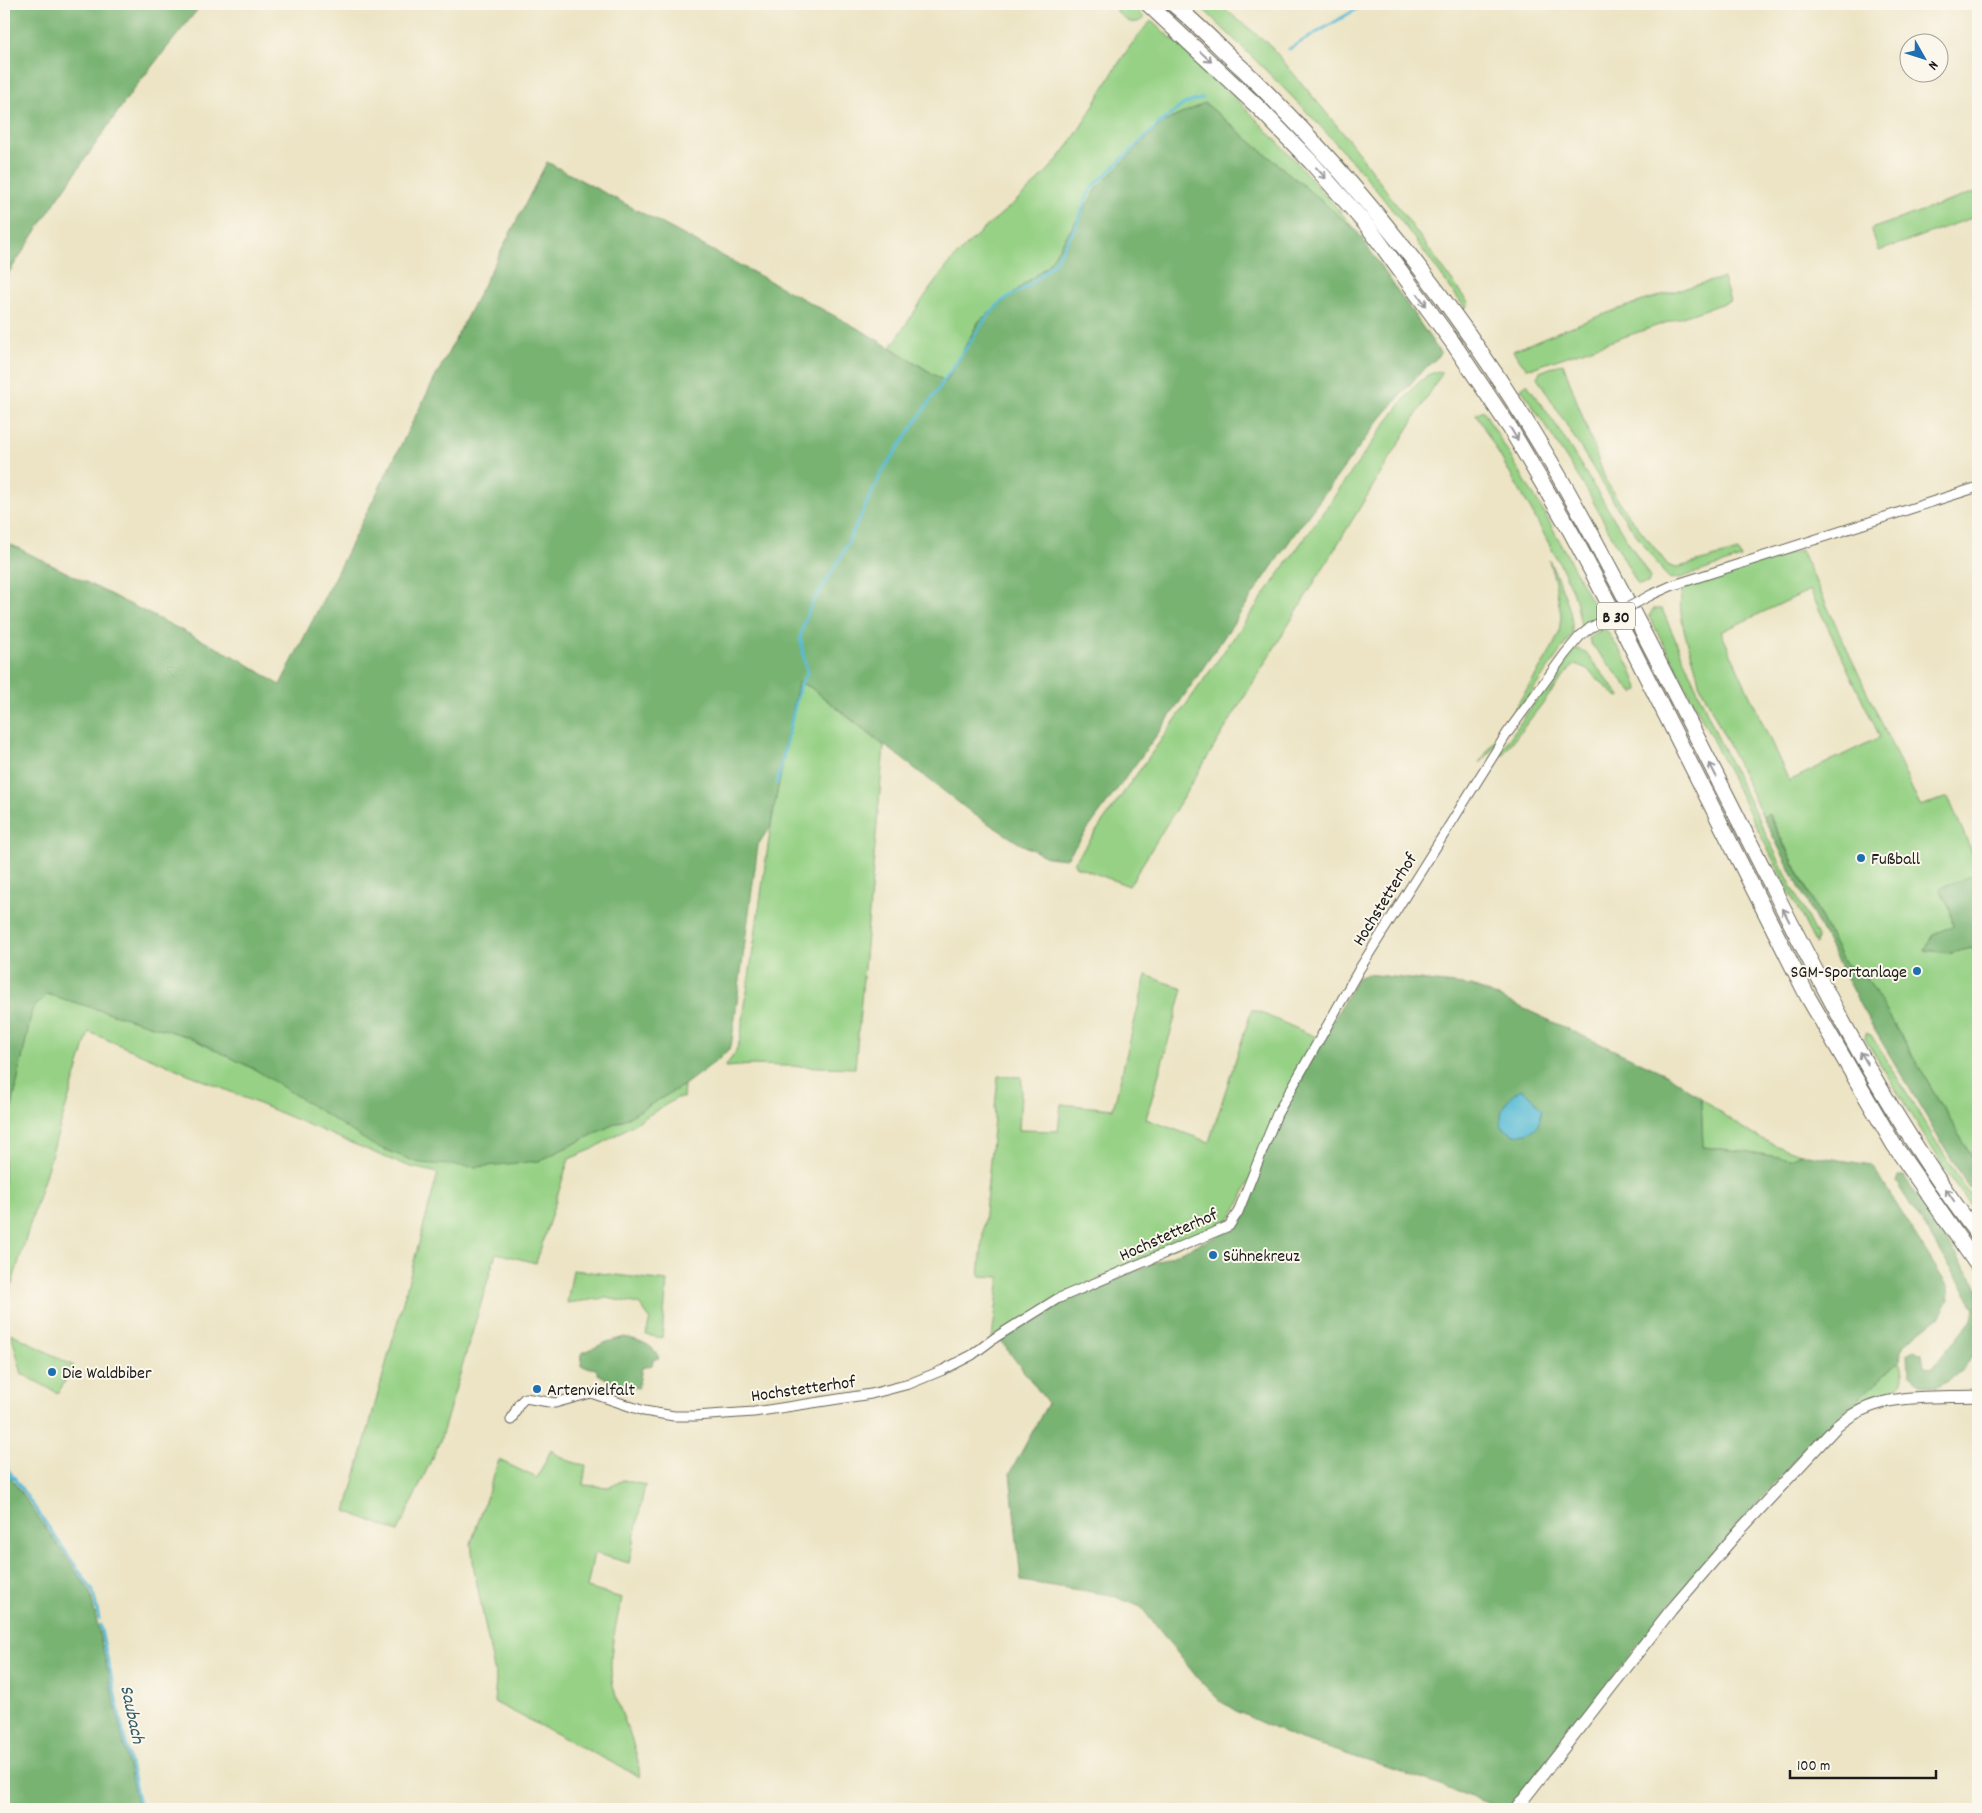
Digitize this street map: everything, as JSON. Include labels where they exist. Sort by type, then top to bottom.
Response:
[{"type":"highway","name":"B 30","points":[[1148,4],[1259,108],[1311,162],[1369,228],[1453,343],[1510,428],[1571,532],[1627,638],[1808,997],[1894,1145],[1978,1266]]},
{"type":"highway","name":"B 30","points":[[1177,7],[1324,151],[1367,201],[1455,316],[1494,373],[1539,443],[1586,523],[1824,989],[1909,1135],[1978,1235]]},
{"type":"street","name":"Hochstetterhof","points":[[511,1420],[519,1404],[525,1398],[555,1403],[591,1393],[644,1410],[674,1416],[754,1412],[872,1394],[909,1384],[943,1370],[972,1355],[996,1337],[1057,1299],[1230,1226],[1238,1212],[1277,1114],[1360,968],[1508,732],[1580,636],[1590,628],[1671,586],[1978,487]]},
{"type":"street","points":[[1516,1809],[1671,1610],[1739,1531],[1836,1427],[1849,1416],[1866,1407],[1890,1400],[1978,1396]]},
{"type":"green space","points":[[4,4],[202,4],[133,90],[4,280]]},
{"type":"green space","points":[[1110,4],[1131,4],[1145,18],[1130,22]]},
{"type":"green space","points":[[1198,4],[1218,4],[1269,44],[1353,145],[1469,304],[1465,308],[1365,176],[1294,99]]},
{"type":"green space","points":[[1151,21],[1206,69],[1258,121],[1356,230],[1205,103],[1162,123],[1099,186],[1048,265],[979,321],[946,382],[891,347],[931,288],[958,254],[1025,194],[1062,154],[1074,138],[1115,69]]},
{"type":"green space","points":[[1205,103],[1356,230],[1441,354],[1420,373],[1380,419],[1293,536],[1162,728],[1066,859],[1047,857],[1019,843],[972,813],[810,687],[798,682],[771,825],[758,845],[731,1047],[719,1059],[684,1085],[629,1117],[539,1161],[477,1167],[419,1163],[373,1145],[256,1070],[189,1037],[47,994],[32,1010],[4,1147],[4,541],[241,660],[280,685],[418,411],[547,162],[861,330],[946,382],[979,321],[1048,265],[1099,186],[1162,123]]},
{"type":"green space","points":[[1975,192],[1978,200],[1977,216],[1879,251],[1871,229]]},
{"type":"green space","points":[[1723,278],[1730,301],[1535,367],[1526,368],[1513,351],[1564,329],[1616,310]]},
{"type":"green space","points":[[1563,363],[1606,481],[1623,508],[1668,565],[1675,568],[1738,551],[1741,558],[1680,578],[1670,579],[1664,573],[1620,512],[1537,377],[1540,372]]},
{"type":"green space","points":[[1438,371],[1442,373],[1129,886],[1075,866],[1075,861],[1403,400],[1423,379]]},
{"type":"green space","points":[[1527,384],[1556,425],[1650,577],[1648,583],[1638,585],[1588,492],[1521,388]]},
{"type":"green space","points":[[1483,410],[1550,523],[1599,616],[1581,626],[1576,600],[1563,570],[1476,414]]},
{"type":"green space","name":"SGM-Sportanlage","points":[[1801,550],[1920,806],[1948,797],[1978,866],[1978,873],[1940,888],[1950,909],[1953,926],[1933,934],[1925,950],[1951,953],[1972,948],[1978,951],[1978,1167],[1867,978],[1844,963],[1769,814],[1763,817],[1699,683],[1683,625],[1681,614],[1682,590],[1724,571]],"holes":[[[1810,590],[1880,737],[1789,781],[1721,632]]]},
{"type":"green space","points":[[1549,560],[1571,615],[1572,634],[1491,751],[1480,763],[1548,656],[1559,634],[1561,615]]},
{"type":"green space","points":[[1653,609],[1662,609],[1719,740],[1817,937],[1816,945],[1649,617]]},
{"type":"green space","points":[[1605,628],[1629,665],[1639,690],[1633,693],[1591,644],[1589,639],[1592,635]]},
{"type":"green space","points":[[1578,649],[1585,652],[1621,697],[1616,696],[1587,669],[1576,664],[1568,671],[1499,759],[1495,759],[1571,651]]},
{"type":"green space","points":[[798,682],[810,687],[884,746],[855,1068],[752,1065],[725,1067],[735,1053],[740,1040],[771,825]]},
{"type":"green space","points":[[1768,814],[1844,963],[1867,978],[1978,1167],[1978,1194],[1967,1185],[1861,1007],[1763,817]]},
{"type":"green space","points":[[1978,873],[1978,951],[1972,948],[1951,953],[1925,950],[1933,934],[1953,926],[1950,909],[1940,888]]},
{"type":"green space","points":[[1367,974],[1472,986],[1668,1075],[1701,1098],[1703,1147],[1790,1159],[1801,1154],[1872,1165],[1948,1287],[1949,1300],[1940,1316],[1905,1343],[1901,1351],[1900,1361],[1806,1447],[1670,1605],[1510,1809],[1504,1809],[1396,1770],[1295,1738],[1236,1711],[1220,1701],[1199,1680],[1141,1607],[1111,1595],[1021,1581],[1010,1473],[1048,1403],[1000,1340],[1058,1304],[1232,1230],[1240,1215],[1282,1111],[1357,978]]},
{"type":"green space","points":[[1146,975],[1183,989],[1146,1119],[1209,1142],[1252,1009],[1316,1037],[1239,1204],[1230,1219],[1217,1229],[1076,1289],[992,1338],[1000,1277],[979,1276],[998,1076],[1022,1077],[1019,1130],[1058,1131],[1061,1104],[1113,1109]]},
{"type":"green space","points":[[47,994],[189,1037],[256,1070],[539,1161],[629,1117],[684,1085],[683,1098],[677,1098],[593,1149],[569,1159],[536,1263],[496,1253],[440,1441],[398,1532],[346,1511],[438,1173],[411,1167],[389,1159],[89,1032],[4,1310],[4,1147],[32,1010]]},
{"type":"green space","points":[[1866,1033],[1871,1035],[1964,1187],[1978,1202],[1978,1216],[1950,1177],[1865,1039]]},
{"type":"green space","points":[[1701,1098],[1760,1138],[1801,1154],[1790,1159],[1703,1147]]},
{"type":"green space","points":[[1898,1176],[1904,1176],[1978,1287],[1978,1345],[1962,1372],[1936,1387],[1920,1384],[1909,1374],[1908,1353],[1914,1350],[1922,1354],[1924,1367],[1932,1368],[1971,1321],[1975,1310],[1969,1297],[1896,1182]]},
{"type":"green space","points":[[573,1270],[667,1281],[662,1338],[646,1335],[650,1319],[639,1304],[606,1298],[567,1303]]},
{"type":"green space","points":[[11,1333],[74,1366],[58,1393],[22,1374]]},
{"type":"green space","points":[[624,1337],[640,1341],[649,1346],[659,1358],[653,1360],[652,1365],[642,1368],[638,1388],[612,1382],[598,1374],[596,1369],[581,1366],[582,1353]]},
{"type":"green space","points":[[1900,1361],[1903,1377],[1898,1386],[1893,1390],[1847,1408]]},
{"type":"green space","points":[[551,1450],[567,1460],[586,1465],[583,1485],[610,1487],[623,1480],[645,1485],[629,1563],[594,1553],[587,1588],[622,1598],[613,1641],[611,1674],[616,1697],[636,1753],[640,1777],[494,1702],[496,1680],[474,1569],[471,1543],[499,1460],[537,1478]]},
{"type":"green space","points":[[4,1468],[90,1591],[138,1809],[4,1809]]},
{"type":"water","points":[[1521,1089],[1532,1097],[1542,1110],[1539,1122],[1534,1129],[1526,1133],[1514,1135],[1502,1127],[1501,1115],[1507,1101]]},
{"type":"waterway","points":[[1289,49],[1365,4]]},
{"type":"waterway","points":[[777,783],[799,688],[807,673],[800,637],[809,609],[841,557],[882,472],[987,317],[1002,301],[1028,286],[1053,264],[1076,227],[1088,194],[1096,184],[1160,123],[1184,104],[1203,98]]},
{"type":"waterway","name":"Saubach","points":[[5,1465],[93,1591],[99,1619]]},
{"type":"waterway","name":"Saubach","points":[[4,1474],[15,1478]]},
{"type":"waterway","name":"Saubach","points":[[100,1625],[140,1809]]},
{"type":"place","name":"Fußball","points":[[1861,858]]},
{"type":"place","name":"SGM-Sportanlage","points":[[1917,971]]},
{"type":"place","name":"Sühnekreuz","points":[[1213,1255]]},
{"type":"place","name":"Die Waldbiber","points":[[52,1372]]},
{"type":"place","name":"Artenvielfalt","points":[[537,1389]]}]
